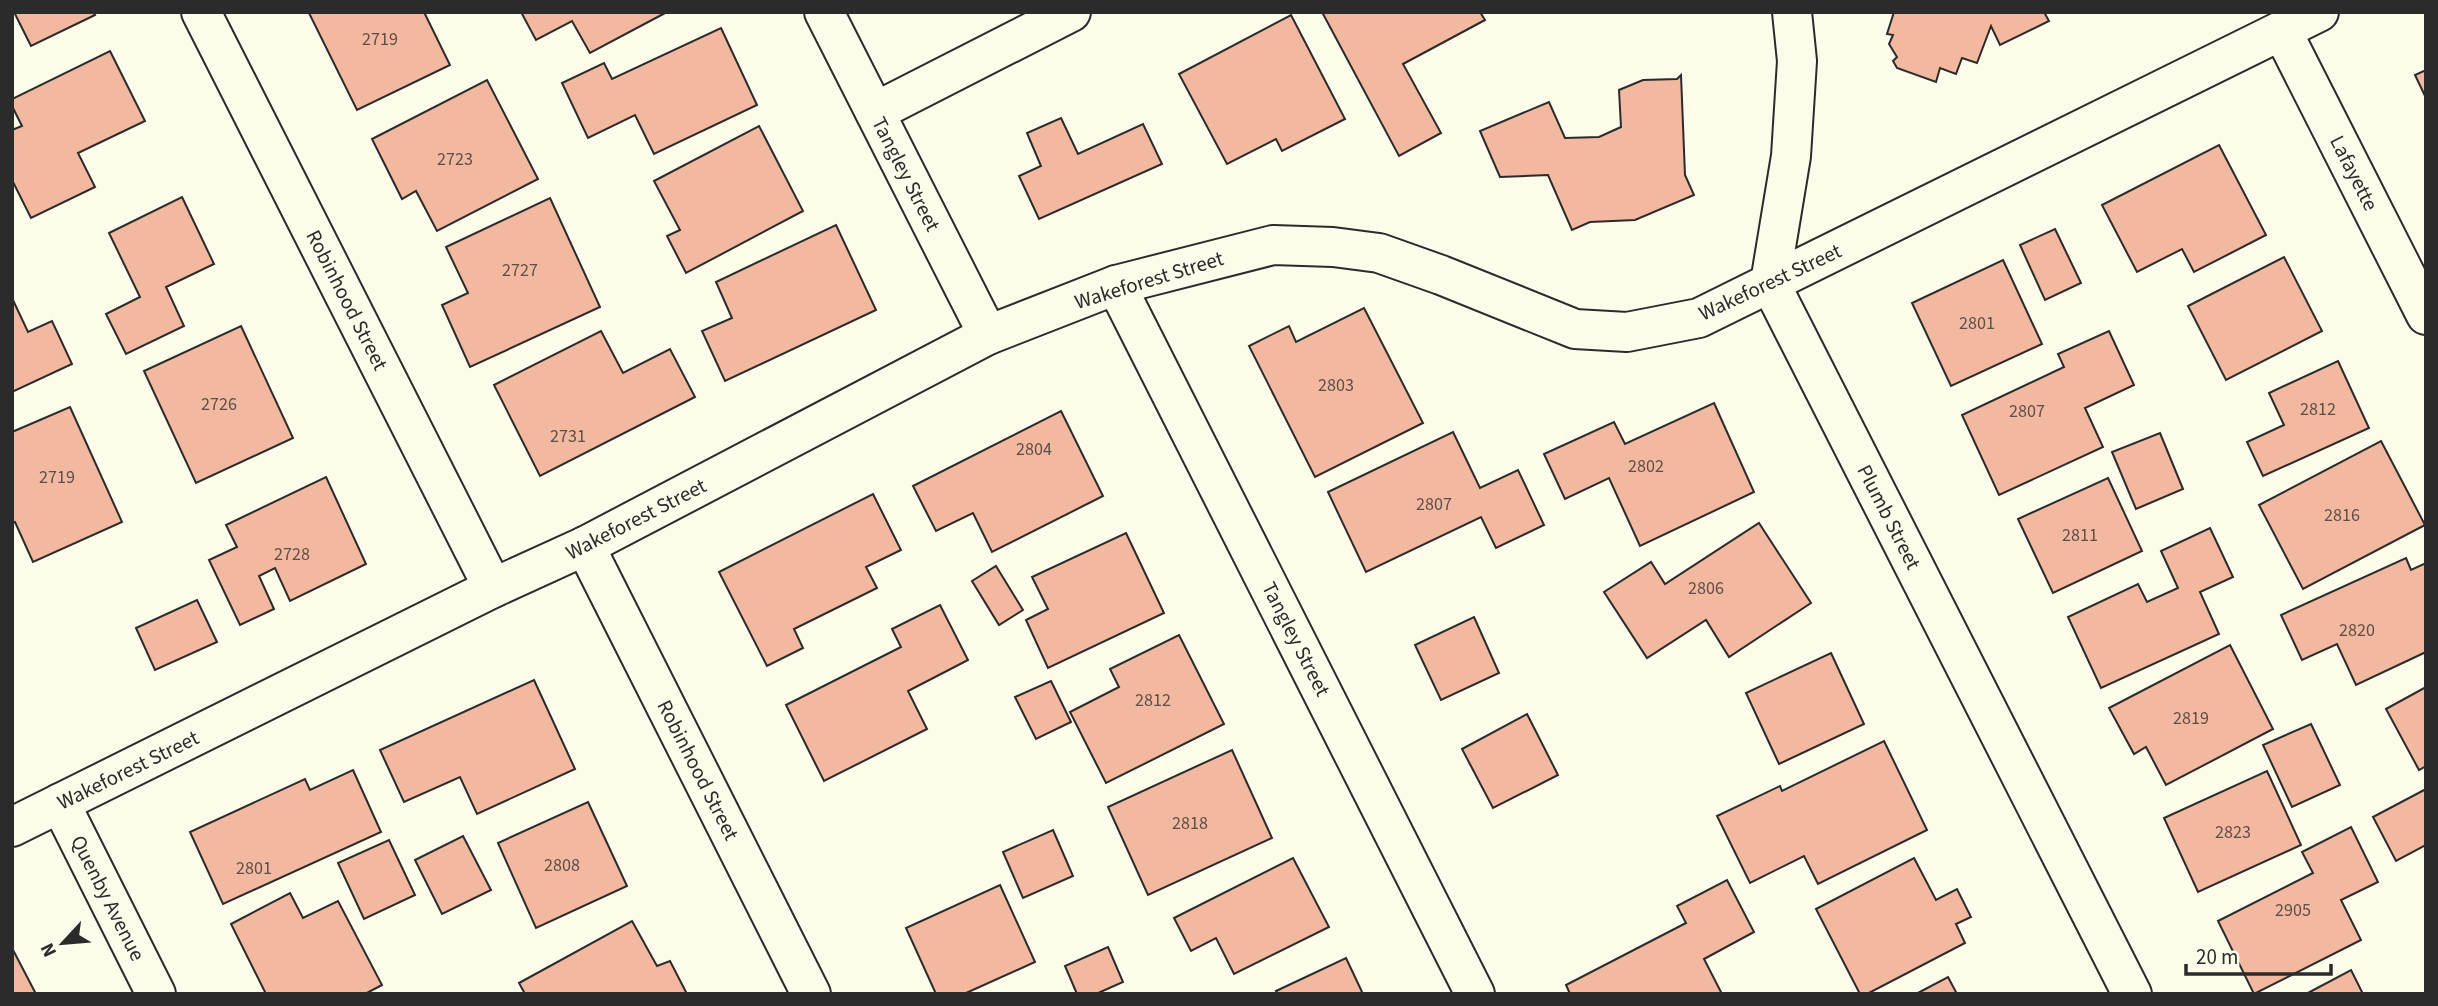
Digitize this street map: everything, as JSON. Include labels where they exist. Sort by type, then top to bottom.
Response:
[{"type":"street","name":"Robinhood Street","points":[[201,12],[493,588]]},
{"type":"street","name":"Tangley Street","points":[[824,12],[988,335]]},
{"type":"street","points":[[874,111],[1071,12]]},
{"type":"street","points":[[1770,283],[1791,156],[1797,61],[1791,12]]},
{"type":"street","name":"Wakeforest Street","points":[[14,821],[60,803],[493,588],[585,546],[988,335],[1116,285],[1273,245],[1332,247],[1378,253],[1441,275],[1575,329],[1627,332],[1699,318],[2319,12]]},
{"type":"street","name":"Lafayette","points":[[2282,31],[2426,315]]},
{"type":"street","name":"Plumb Street","points":[[1770,283],[2132,994]]},
{"type":"street","name":"Tangley Street","points":[[1116,285],[1475,994]]},
{"type":"street","name":"Robinhood Street","points":[[585,546],[811,994]]},
{"type":"street","name":"Quenby Avenue","points":[[60,803],[156,994]]},
{"type":"building","points":[[14,12],[93,12],[95,15],[31,46]]},
{"type":"building","points":[[424,12],[450,65],[357,110],[309,13]]},
{"type":"building","points":[[521,12],[667,12],[590,53],[572,21],[536,40]]},
{"type":"building","points":[[1322,12],[1480,12],[1485,20],[1403,64],[1441,133],[1399,156]]},
{"type":"building","points":[[1894,12],[2044,12],[2049,21],[2000,45],[1991,26],[1977,63],[1962,58],[1956,74],[1940,68],[1936,82],[1897,68],[1893,61],[1897,57],[1889,44],[1893,35],[1887,34]]},
{"type":"building","points":[[1291,15],[1345,119],[1282,151],[1276,139],[1227,164],[1179,74]]},
{"type":"building","points":[[721,28],[757,105],[654,154],[635,115],[588,138],[562,83],[604,63],[612,79]]},
{"type":"building","points":[[110,51],[145,121],[78,153],[95,187],[31,218],[12,180],[12,130],[22,126],[12,106],[12,99]]},
{"type":"building","points":[[2426,70],[2426,98],[2415,75]]},
{"type":"building","points":[[1681,75],[1685,175],[1694,195],[1635,220],[1590,222],[1572,230],[1548,175],[1500,177],[1480,131],[1549,102],[1565,138],[1599,137],[1621,127],[1619,90],[1643,80],[1677,79]]},
{"type":"building","points":[[487,80],[538,179],[437,231],[416,191],[402,199],[372,139]]},
{"type":"building","points":[[1061,118],[1078,154],[1143,124],[1162,164],[1039,219],[1019,176],[1041,166],[1027,133]]},
{"type":"building","points":[[759,126],[803,211],[686,273],[667,236],[680,230],[654,181]]},
{"type":"building","points":[[2219,145],[2266,235],[2194,272],[2182,249],[2137,272],[2102,205]]},
{"type":"building","points":[[182,197],[214,264],[166,287],[184,326],[126,354],[106,314],[140,297],[109,233]]},
{"type":"building","points":[[550,198],[600,307],[470,367],[442,305],[468,293],[446,247]]},
{"type":"building","points":[[836,225],[876,310],[725,381],[702,331],[732,318],[716,282]]},
{"type":"building","points":[[2055,229],[2081,283],[2045,300],[2020,245]]},
{"type":"building","points":[[2284,257],[2322,331],[2226,380],[2188,306]]},
{"type":"building","points":[[2003,260],[2042,344],[1951,386],[1912,303]]},
{"type":"building","points":[[12,298],[28,332],[52,321],[72,364],[12,392]]},
{"type":"building","points":[[1364,308],[1423,423],[1315,477],[1249,346],[1289,326],[1296,342]]},
{"type":"building","points":[[241,326],[293,438],[196,483],[144,371]]},
{"type":"building","points":[[601,331],[623,373],[670,349],[695,397],[540,476],[494,385]]},
{"type":"building","points":[[2109,331],[2134,385],[2085,408],[2103,447],[1999,495],[1962,415],[2064,367],[2058,354]]},
{"type":"building","points":[[2338,361],[2369,428],[2263,476],[2247,442],[2284,425],[2269,393]]},
{"type":"building","points":[[1714,403],[1754,492],[1640,546],[1609,478],[1565,499],[1544,454],[1614,422],[1625,444]]},
{"type":"building","points":[[70,407],[122,522],[33,562],[15,522],[12,523],[12,432]]},
{"type":"building","points":[[1061,411],[1103,496],[992,552],[973,513],[936,531],[913,486]]},
{"type":"building","points":[[1453,432],[1480,488],[1518,470],[1544,525],[1496,548],[1481,517],[1366,572],[1328,492]]},
{"type":"building","points":[[2160,433],[2183,489],[2136,509],[2112,452]]},
{"type":"building","points":[[2381,441],[2425,525],[2303,589],[2259,505]]},
{"type":"building","points":[[326,477],[366,564],[290,601],[275,568],[259,576],[274,609],[240,625],[209,560],[237,547],[226,525]]},
{"type":"building","points":[[2108,478],[2142,551],[2053,593],[2018,519]]},
{"type":"building","points":[[873,494],[901,550],[866,567],[877,588],[794,629],[803,648],[767,666],[719,572]]},
{"type":"building","points":[[1759,523],[1811,603],[1729,657],[1706,620],[1647,658],[1604,592],[1651,562],[1665,584]]},
{"type":"building","points":[[2210,528],[2233,577],[2200,592],[2219,634],[2101,688],[2068,617],[2138,584],[2147,602],[2178,588],[2161,551]]},
{"type":"building","points":[[1126,533],[1164,613],[1048,668],[1026,620],[1048,609],[1032,577]]},
{"type":"building","points":[[2406,558],[2411,570],[2426,563],[2426,652],[2356,685],[2337,644],[2302,660],[2281,615]]},
{"type":"building","points":[[996,566],[1023,610],[999,625],[972,581]]},
{"type":"building","points":[[197,600],[217,642],[155,670],[136,628]]},
{"type":"building","points":[[940,605],[968,660],[908,691],[927,729],[824,781],[786,705],[901,647],[892,629]]},
{"type":"building","points":[[1474,617],[1499,673],[1441,700],[1415,645]]},
{"type":"building","points":[[1179,635],[1224,724],[1106,783],[1070,712],[1119,687],[1110,669]]},
{"type":"building","points":[[2230,645],[2273,729],[2166,785],[2146,747],[2134,754],[2109,708]]},
{"type":"building","points":[[1831,653],[1864,724],[1779,764],[1746,693]]},
{"type":"building","points":[[534,680],[575,769],[477,814],[460,777],[404,802],[380,750]]},
{"type":"building","points":[[1051,681],[1071,722],[1036,739],[1015,697]]},
{"type":"building","points":[[2426,687],[2426,766],[2419,770],[2386,709]]},
{"type":"building","points":[[1527,714],[1558,775],[1493,808],[1462,749]]},
{"type":"building","points":[[2311,724],[2340,785],[2292,807],[2263,745]]},
{"type":"building","points":[[1884,741],[1927,830],[1818,884],[1804,856],[1750,883],[1717,816],[1780,786],[1782,791]]},
{"type":"building","points":[[1232,750],[1272,838],[1148,895],[1108,807]]},
{"type":"building","points":[[353,770],[381,832],[223,904],[190,832],[305,779],[310,790]]},
{"type":"building","points":[[2267,771],[2301,845],[2198,892],[2164,818]]},
{"type":"building","points":[[2426,789],[2426,845],[2396,861],[2373,817]]},
{"type":"building","points":[[588,802],[627,886],[536,928],[498,843]]},
{"type":"building","points":[[2351,827],[2378,882],[2341,900],[2361,940],[2254,994],[2218,921],[2313,873],[2302,852]]},
{"type":"building","points":[[1053,830],[1073,876],[1023,898],[1003,852]]},
{"type":"building","points":[[463,836],[491,890],[442,914],[415,860]]},
{"type":"building","points":[[389,840],[415,895],[364,919],[338,863]]},
{"type":"building","points":[[1293,858],[1329,927],[1234,974],[1216,938],[1191,951],[1174,918]]},
{"type":"building","points":[[1914,858],[1936,900],[1957,889],[1971,917],[1956,924],[1965,943],[1867,994],[1860,994],[1816,909]]},
{"type":"building","points":[[1727,880],[1754,932],[1704,959],[1722,994],[1570,994],[1566,985],[1686,923],[1677,906]]},
{"type":"building","points":[[1000,885],[1035,962],[964,994],[936,994],[906,928]]},
{"type":"building","points":[[290,893],[303,918],[338,901],[382,985],[365,994],[266,994],[231,924]]},
{"type":"building","points":[[632,921],[657,966],[670,961],[687,994],[525,994],[519,983]]},
{"type":"building","points":[[1108,947],[1123,982],[1096,994],[1077,994],[1065,966]]},
{"type":"building","points":[[12,948],[36,994],[12,994]]},
{"type":"building","points":[[1346,958],[1363,994],[1278,994],[1276,991]]},
{"type":"building","points":[[2351,970],[2363,994],[2306,994]]},
{"type":"building","points":[[1948,977],[1957,994],[1916,994]]}]
